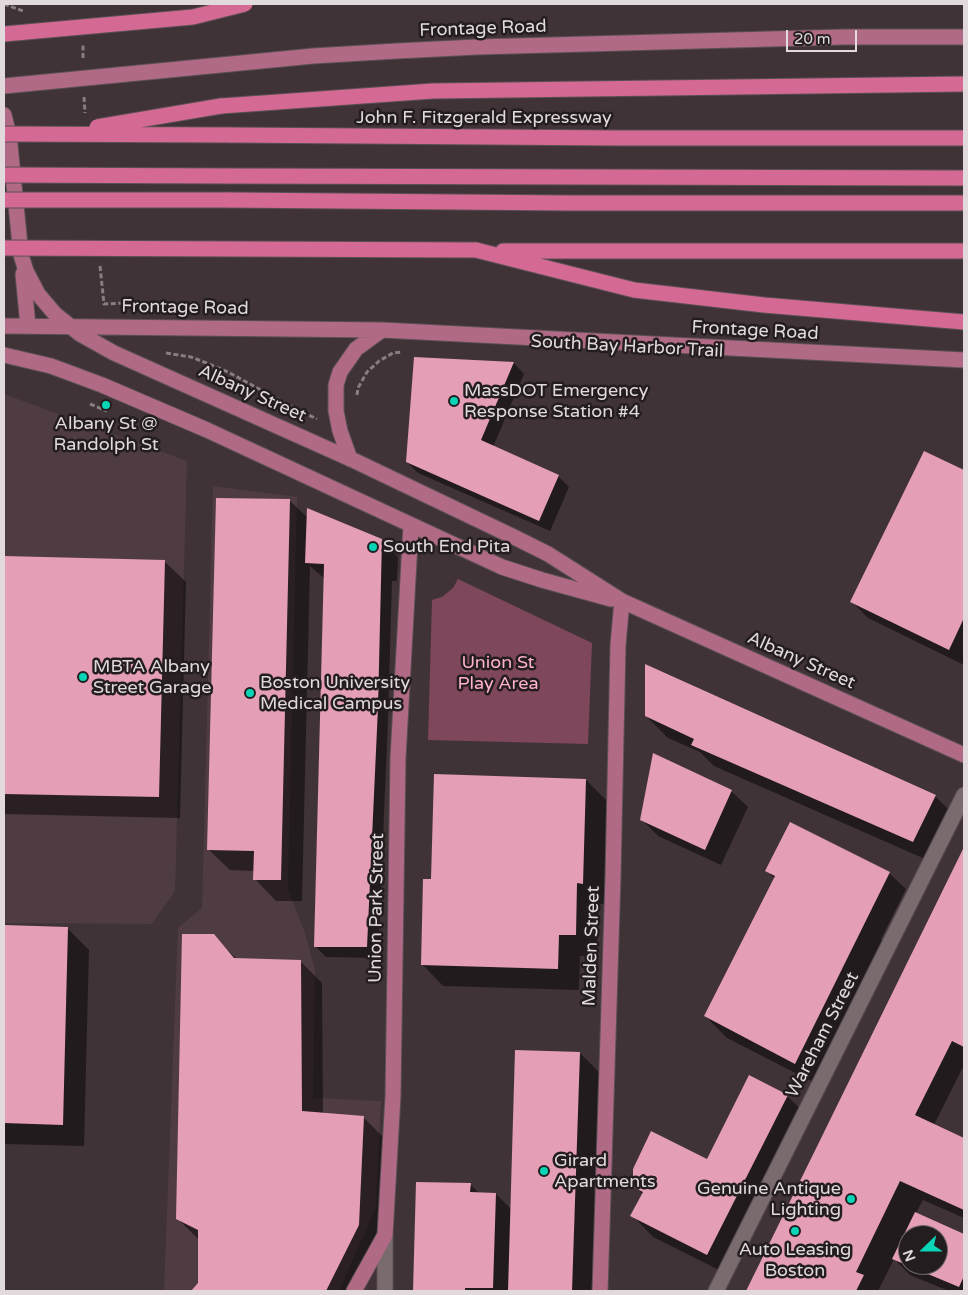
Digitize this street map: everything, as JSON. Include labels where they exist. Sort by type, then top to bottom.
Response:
[{"type":"highway","points":[[4,34],[193,17],[245,4]]},
{"type":"highway","points":[[55,134],[221,106],[433,91],[964,84]]},
{"type":"highway","name":"John F. Fitzgerald Expressway","points":[[4,134],[964,138]]},
{"type":"highway","points":[[4,175],[964,178]]},
{"type":"highway","points":[[4,200],[964,203]]},
{"type":"highway","points":[[4,248],[964,251]]},
{"type":"highway","points":[[476,250],[634,290],[764,305],[964,322]]},
{"type":"main road","name":"Frontage Road","points":[[4,86],[313,56],[406,50],[844,37],[964,37]]},
{"type":"main road","name":"Albany Street","points":[[4,115],[9,135],[21,255],[33,286],[55,314],[68,326],[114,353],[350,459],[548,554],[622,601],[964,756]]},
{"type":"main road","points":[[21,255],[28,326]]},
{"type":"main road","name":"Frontage Road","points":[[4,326],[382,330],[964,360]]},
{"type":"main road","points":[[350,459],[340,431],[336,411],[336,385],[340,372],[356,349],[382,330]]},
{"type":"main road","name":"Albany Street","points":[[4,355],[51,366],[102,385],[207,430],[502,567],[542,580],[622,601]]},
{"type":"main road","name":"Union Park Street","points":[[385,1235],[393,1096],[398,758],[411,525]]},
{"type":"main road","name":"Malden Street","points":[[600,1291],[613,886],[618,656],[622,601]]},
{"type":"main road","points":[[354,1291],[385,1235]]},
{"type":"street","name":"Wareham Street","points":[[716,1291],[964,796]]},
{"type":"street","name":"Union Park Street","points":[[385,1235],[385,1291]]},
{"type":"path","points":[[4,4],[21,11]]},
{"type":"path","points":[[357,397],[358,388],[367,372],[379,361],[393,353],[408,351]]},
{"type":"path","points":[[162,353],[191,357],[228,372],[318,419]]},
{"type":"shaded area","name":"MBTA Albany Street Garage","points":[[4,394],[187,461],[175,891],[152,924],[4,923]]},
{"type":"shaded area","name":"Boston University Medical Campus","points":[[213,486],[297,497],[288,889],[305,933],[315,970],[313,1098],[381,1101],[376,1208],[339,1291],[164,1291],[178,928],[202,908]]},
{"type":"green space","name":"Union St Play Area","points":[[458,579],[592,643],[588,744],[428,740],[432,600],[442,597],[453,588]]},
{"type":"building","name":"MassDOT Emergency Response Station #4","points":[[414,357],[514,362],[481,440],[559,475],[539,521],[406,462]]},
{"type":"building","points":[[924,451],[964,470],[964,618],[949,650],[850,602]]},
{"type":"building","points":[[216,498],[290,499],[281,880],[253,880],[254,851],[207,850]]},
{"type":"building","points":[[307,508],[382,539],[378,707],[367,947],[314,947],[324,564],[305,563]]},
{"type":"building","name":"MBTA Albany Street Garage","points":[[4,556],[165,560],[159,797],[4,794]]},
{"type":"building","points":[[645,664],[936,795],[913,842],[691,745],[694,739],[645,716]]},
{"type":"building","points":[[653,753],[732,790],[705,850],[640,820]]},
{"type":"building","points":[[434,774],[586,779],[583,884],[577,883],[576,935],[559,935],[558,969],[421,965],[423,879],[431,879]]},
{"type":"building","points":[[790,822],[890,872],[795,1064],[704,1016],[775,876],[765,871]]},
{"type":"building","points":[[964,847],[964,1047],[952,1041],[915,1115],[964,1138],[964,1210],[900,1181],[856,1272],[864,1275],[856,1291],[746,1291]]},
{"type":"building","points":[[4,925],[68,927],[63,1125],[4,1123]]},
{"type":"building","points":[[182,934],[214,934],[234,958],[301,960],[302,1111],[364,1116],[359,1225],[326,1291],[191,1291],[198,1283],[198,1230],[176,1219]]},
{"type":"building","name":"Girard Apartments","points":[[515,1050],[580,1052],[572,1291],[508,1291]]},
{"type":"building","points":[[749,1075],[788,1095],[707,1255],[630,1216],[643,1192],[633,1187],[633,1169],[651,1131],[707,1159]]},
{"type":"building","points":[[416,1182],[471,1183],[470,1192],[496,1193],[493,1288],[465,1288],[465,1291],[413,1291]]},
{"type":"building","points":[[915,1212],[944,1225],[909,1225]]},
{"type":"building","points":[[948,1227],[964,1234],[964,1276],[959,1287],[930,1275],[948,1275]]},
{"type":"building","points":[[898,1247],[898,1262],[892,1259]]},
{"type":"place","name":"MassDOT Emergency Response Station #4","points":[[454,401]]},
{"type":"place","name":"Albany St @ Randolph St","points":[[106,405]]},
{"type":"place","name":"South End Pita","points":[[373,547]]},
{"type":"place","name":"MBTA Albany Street Garage","points":[[83,677]]},
{"type":"place","name":"Boston University Medical Campus","points":[[250,693]]},
{"type":"place","name":"Girard Apartments","points":[[544,1171]]},
{"type":"place","name":"Genuine Antique Lighting","points":[[851,1199]]},
{"type":"place","name":"Auto Leasing Boston","points":[[795,1231]]}]
